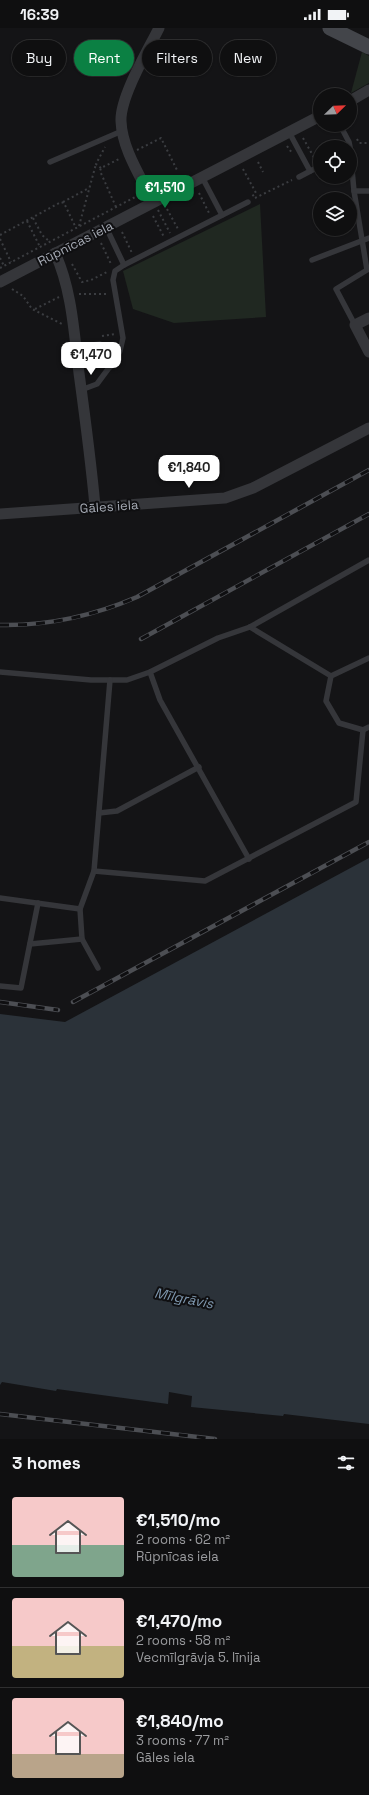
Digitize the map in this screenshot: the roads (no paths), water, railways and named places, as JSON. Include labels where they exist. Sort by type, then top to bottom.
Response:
[{"type":"main road","points":[[330,28],[369,47]]},
{"type":"street","points":[[153,202],[130,154],[122,131],[120,119],[125,97],[158,28]]},
{"type":"street","points":[[357,96],[369,90]]},
{"type":"street","name":"Rūpnīcas iela","points":[[0,282],[313,120]]},
{"type":"street","points":[[56,253],[68,293],[95,506]]},
{"type":"street","points":[[369,318],[355,325],[369,352]]},
{"type":"street","name":"Gāles iela","points":[[0,514],[95,506],[225,498],[254,488],[369,428]]},
{"type":"lane","points":[[50,162],[122,131]]},
{"type":"lane","points":[[289,132],[310,171]]},
{"type":"lane","points":[[299,177],[313,169]]},
{"type":"lane","points":[[202,177],[222,215]]},
{"type":"lane","points":[[353,184],[367,270],[336,289],[355,325]]},
{"type":"lane","points":[[354,191],[369,191]]},
{"type":"lane","points":[[81,390],[97,384],[110,367],[120,350],[123,338],[113,280],[116,271],[124,265],[222,215],[248,200]]},
{"type":"lane","points":[[106,227],[124,265]]},
{"type":"lane","points":[[312,260],[369,238]]},
{"type":"lane","points":[[76,348],[100,344],[110,367]]},
{"type":"lane","points":[[0,672],[127,680],[150,672],[218,638],[250,626],[369,560]]},
{"type":"lane","points":[[250,626],[331,676]]},
{"type":"lane","points":[[331,676],[369,658]]},
{"type":"lane","points":[[150,672],[160,700],[249,859]]},
{"type":"lane","points":[[331,676],[326,701],[339,723],[363,730],[369,727]]},
{"type":"lane","points":[[98,968],[82,939],[80,909],[94,871],[110,680]]},
{"type":"lane","points":[[94,871],[206,881],[249,859],[356,802],[363,730]]},
{"type":"lane","points":[[99,813],[117,811],[199,768]]},
{"type":"lane","points":[[0,898],[80,909]]},
{"type":"lane","points":[[0,986],[21,988],[38,903]]},
{"type":"lane","points":[[30,944],[82,939]]},
{"type":"water","name":"Mīlgrāvis","points":[[369,858],[369,1424],[284,1414],[283,1416],[191,1407],[192,1396],[169,1392],[168,1404],[57,1389],[56,1391],[2,1382],[0,1385],[0,1014],[65,1022]]},
{"type":"railway","points":[[0,625],[53,622],[104,610],[137,597],[369,470]]},
{"type":"railway","points":[[141,639],[369,514]]},
{"type":"railway","points":[[73,1002],[369,842]]},
{"type":"railway","points":[[0,1002],[58,1010]]},
{"type":"railway","points":[[0,1414],[215,1439]]}]
